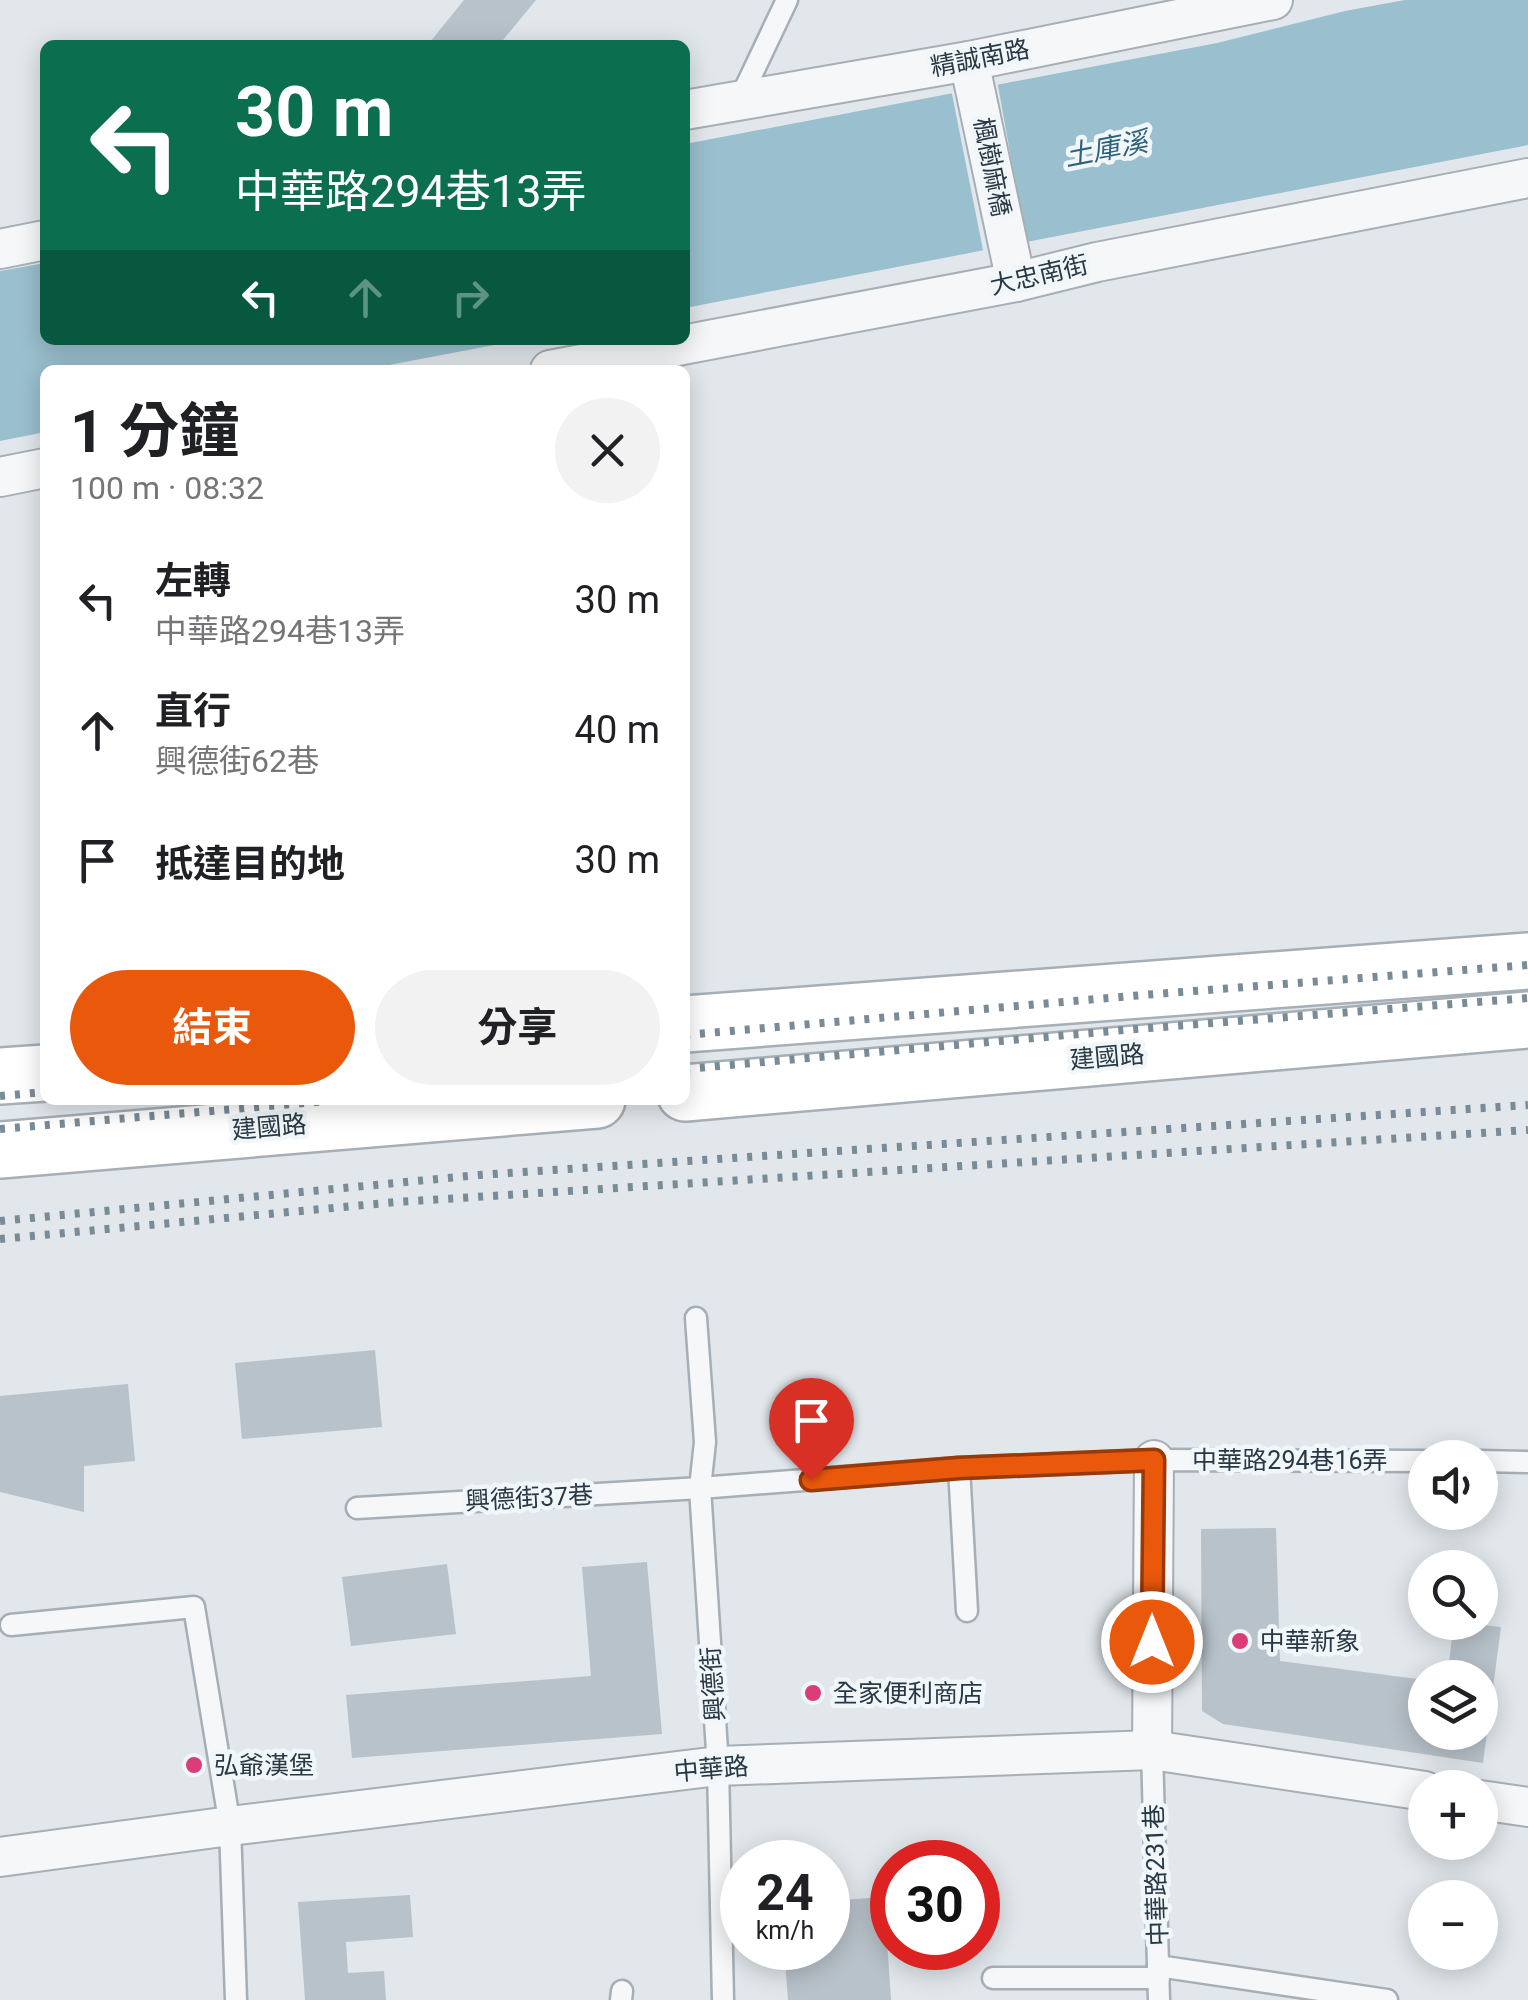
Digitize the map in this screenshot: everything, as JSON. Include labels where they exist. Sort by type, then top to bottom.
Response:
[{"type":"main road","points":[[690,1024],[1528,961]]},
{"type":"main road","name":"建國路","points":[[690,1093],[1528,1020]]},
{"type":"main road","points":[[0,1076],[40,1073]]},
{"type":"main road","name":"建國路","points":[[0,1150],[537,1105]]},
{"type":"street","name":"精誠南路","points":[[690,109],[740,99],[972,70],[1273,0]]},
{"type":"street","name":"楓樹麻橋","points":[[972,70],[1013,268]]},
{"type":"street","name":"大忠南街","points":[[690,339],[1013,268],[1097,262],[1528,178]]},
{"type":"street","points":[[0,249],[40,241]]},
{"type":"street","name":"大忠南街","points":[[573,365],[663,345]]},
{"type":"street","points":[[0,477],[40,469]]},
{"type":"street","points":[[1152,1750],[1154,1460]]},
{"type":"street","name":"中華路","points":[[0,1858],[718,1766],[1152,1750],[1408,1789]]},
{"type":"street","points":[[1498,1803],[1528,1807]]},
{"type":"lane","points":[[740,99],[787,0]]},
{"type":"lane","name":"興德街","points":[[696,1318],[705,1442],[700,1488],[718,1766],[723,2000]]},
{"type":"lane","name":"中華路294巷16弄","points":[[959,1468],[1154,1460],[1408,1460]]},
{"type":"lane","points":[[1498,1462],[1528,1462]]},
{"type":"lane","points":[[959,1468],[968,1611]]},
{"type":"lane","name":"興德街37巷","points":[[357,1508],[959,1468]]},
{"type":"lane","points":[[10,1625],[194,1607],[230,1826],[236,2000]]},
{"type":"lane","name":"中華路231巷","points":[[1152,1750],[1158,2000]]},
{"type":"lane","points":[[993,1978],[1159,1972],[1387,2000]]},
{"type":"water","name":"土庫溪","points":[[1405,0],[1528,0],[1528,145],[690,307],[690,143],[1217,43]]},
{"type":"water","points":[[40,264],[40,345],[494,345],[389,365],[40,365],[40,433],[0,441],[0,271]]},
{"type":"pier","points":[[997,80],[1026,242],[1033,246],[984,255],[951,89]]},
{"type":"building","points":[[464,0],[536,0],[503,40],[432,40]]},
{"type":"building","points":[[375,1350],[382,1427],[242,1439],[235,1363]]},
{"type":"building","points":[[128,1384],[135,1461],[84,1466],[84,1512],[0,1492],[0,1396]]},
{"type":"building","name":"中華新象","points":[[1276,1528],[1280,1661],[1408,1678],[1408,1750],[1485,1750],[1483,1763],[1223,1724],[1202,1711],[1201,1529]]},
{"type":"building","points":[[647,1562],[662,1734],[352,1758],[346,1695],[591,1676],[582,1567]]},
{"type":"building","points":[[447,1564],[456,1634],[351,1646],[342,1577]]},
{"type":"building","name":"中華新象","points":[[1501,1627],[1497,1660],[1449,1660],[1452,1640],[1498,1640]]},
{"type":"building","points":[[410,1895],[413,1937],[346,1942],[348,1973],[384,1971],[386,2000],[305,2000],[298,1902]]},
{"type":"building","points":[[870,1898],[870,1970],[889,1970],[891,2000],[788,2000],[786,1970],[850,1970],[850,1899]]},
{"type":"railway","points":[[690,1035],[1528,965]]},
{"type":"railway","points":[[690,1069],[1528,998]]},
{"type":"railway","points":[[0,1096],[40,1092]]},
{"type":"railway","points":[[0,1129],[281,1105]]},
{"type":"railway","points":[[0,1221],[479,1175],[1528,1105]]},
{"type":"railway","points":[[0,1239],[397,1202],[1528,1130]]},
{"type":"place","name":"中華新象","points":[[1240,1641]]},
{"type":"place","name":"全家便利商店","points":[[813,1693]]},
{"type":"place","name":"弘爺漢堡","points":[[194,1765]]},
{"type":"route","points":[[811,1480],[959,1468],[1154,1460],[1152,1642]]}]
